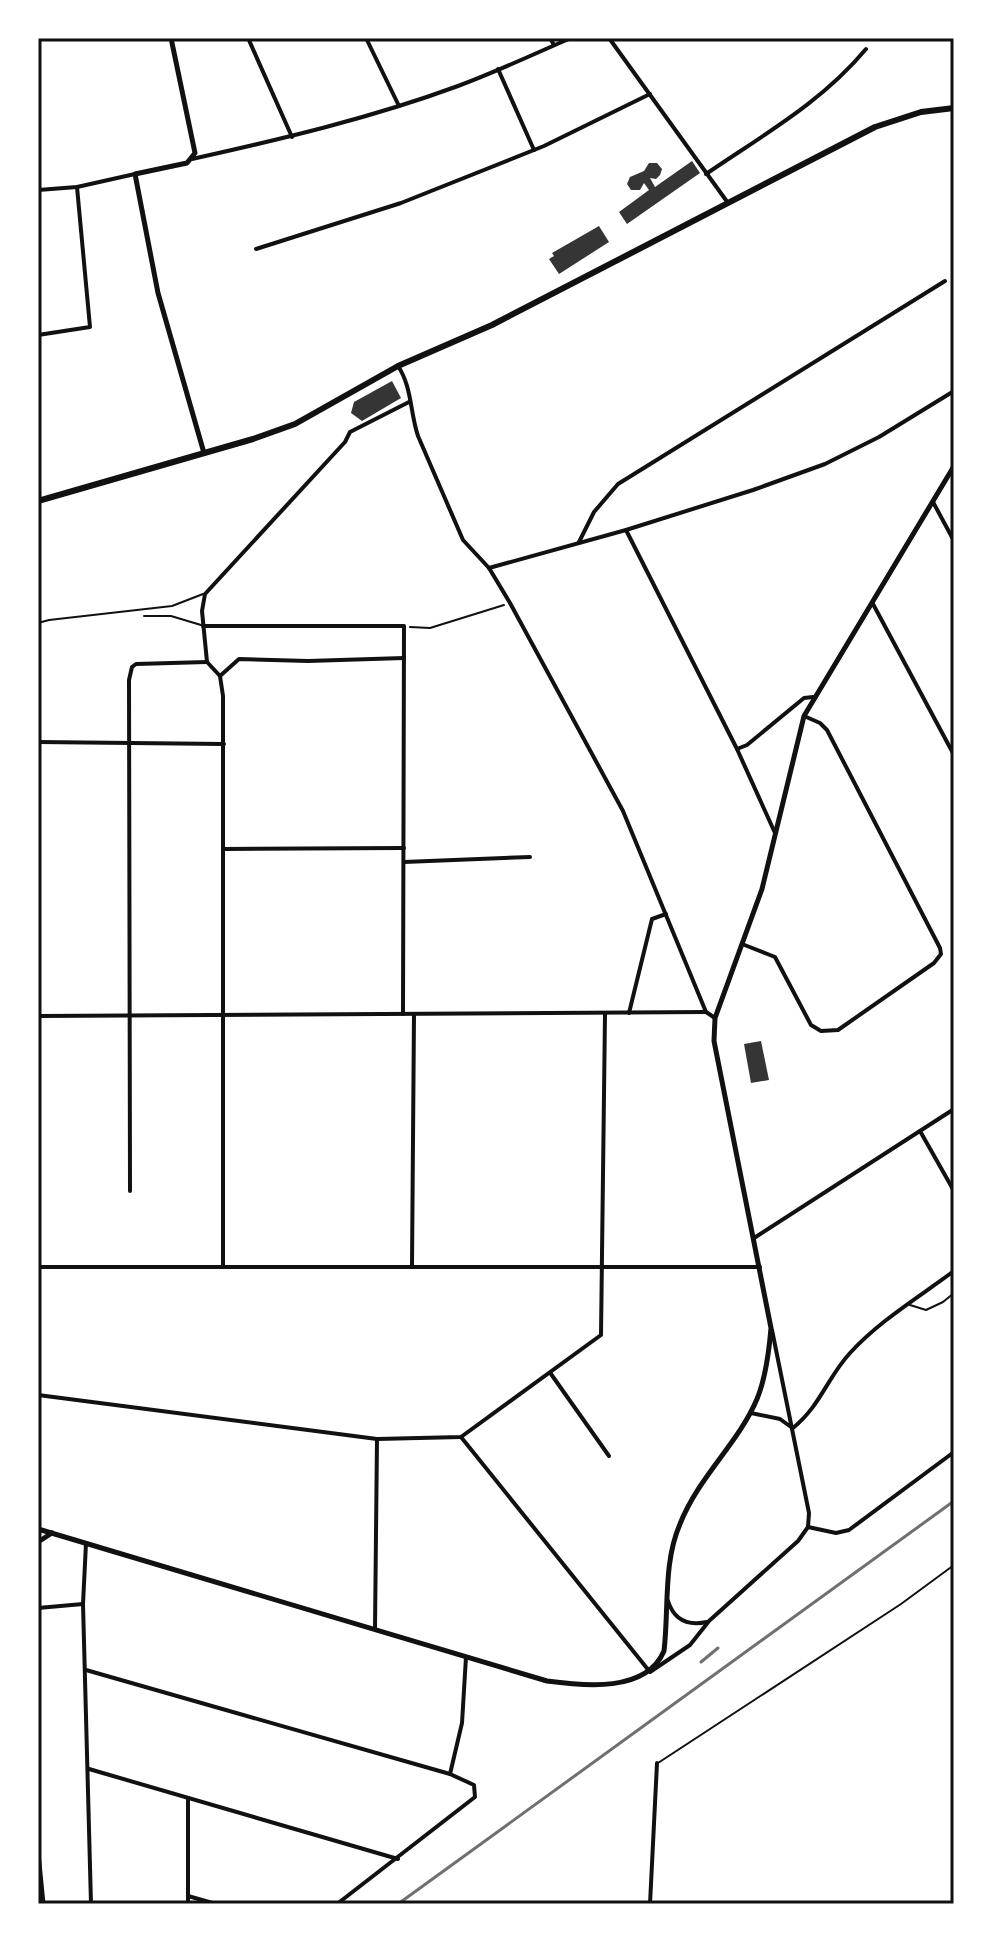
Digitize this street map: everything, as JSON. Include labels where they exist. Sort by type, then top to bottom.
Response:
[{"type":"main road","points":[[38,501],[295,424],[398,366],[492,325],[884,123],[929,110],[954,108]]},
{"type":"street","points":[[171,38],[195,144],[192,159]]},
{"type":"street","points":[[248,38],[292,137]]},
{"type":"street","points":[[366,38],[399,106]]},
{"type":"street","points":[[550,38],[554,45]]},
{"type":"street","points":[[38,190],[77,187],[292,137],[461,85],[571,38]]},
{"type":"street","points":[[609,38],[728,203]]},
{"type":"street","points":[[706,174],[806,107],[844,74],[866,49]]},
{"type":"street","points":[[498,69],[534,150]]},
{"type":"street","points":[[256,249],[401,203],[534,150],[650,94]]},
{"type":"street","points":[[135,174],[158,293],[204,453]]},
{"type":"street","points":[[38,335],[90,327],[77,187]]},
{"type":"street","points":[[579,542],[594,512],[618,484],[945,281]]},
{"type":"street","points":[[398,366],[406,377],[418,436],[463,540],[489,568],[510,603],[623,811],[706,1012],[715,1018]]},
{"type":"street","points":[[489,568],[626,530],[825,464],[879,437],[954,391]]},
{"type":"street","points":[[223,1266],[224,744],[220,676],[207,662],[203,626],[205,594],[345,442],[350,432],[409,402]]},
{"type":"street","points":[[38,1529],[547,1681],[574,1685],[627,1680],[650,1672],[690,1645],[709,1621],[798,1541],[808,1527],[809,1513],[714,1041],[715,1018],[762,889],[804,716],[954,466]]},
{"type":"street","points":[[933,502],[954,541]]},
{"type":"street","points":[[626,530],[737,749],[776,835]]},
{"type":"street","points":[[873,604],[954,755]]},
{"type":"street","points":[[203,626],[404,626],[403,1014]]},
{"type":"street","points":[[220,676],[239,659],[404,658]]},
{"type":"street","points":[[130,1191],[129,680],[132,667],[136,664],[207,662]]},
{"type":"street","points":[[737,749],[747,745],[804,698],[813,697]]},
{"type":"street","points":[[742,944],[775,957],[811,1025],[821,1031],[838,1030],[934,963],[941,954],[827,730],[804,716]]},
{"type":"street","points":[[38,742],[224,744]]},
{"type":"street","points":[[225,849],[404,848]]},
{"type":"street","points":[[404,862],[530,857]]},
{"type":"street","points":[[629,1013],[652,919],[666,914]]},
{"type":"street","points":[[38,1016],[706,1012]]},
{"type":"street","points":[[412,1265],[414,1014]]},
{"type":"street","points":[[38,1395],[377,1439],[461,1437],[601,1335],[605,1014]]},
{"type":"street","points":[[754,1238],[954,1109]]},
{"type":"street","points":[[920,1131],[954,1191]]},
{"type":"street","points":[[38,1267],[761,1267]]},
{"type":"street","points":[[793,1428],[821,1399],[847,1355],[869,1333],[954,1271]]},
{"type":"street","points":[[650,1672],[664,1651],[673,1547],[686,1510],[696,1488],[749,1413],[762,1382],[771,1328]]},
{"type":"street","points":[[551,1374],[609,1456]]},
{"type":"street","points":[[749,1413],[780,1419],[793,1428]]},
{"type":"street","points":[[461,1437],[650,1672]]},
{"type":"street","points":[[375,1629],[377,1439]]},
{"type":"street","points":[[808,1527],[836,1533],[849,1530],[954,1452]]},
{"type":"street","points":[[38,1542],[52,1533]]},
{"type":"street","points":[[86,1543],[83,1604],[91,1904]]},
{"type":"street","points":[[668,1600],[671,1609],[683,1621],[695,1624],[709,1621]]},
{"type":"street","points":[[38,1608],[83,1604]]},
{"type":"street","points":[[450,1774],[462,1723],[466,1657]]},
{"type":"street","points":[[86,1670],[450,1774],[474,1785],[475,1797],[337,1904]]},
{"type":"street","points":[[650,1904],[657,1763]]},
{"type":"street","points":[[89,1769],[398,1859]]},
{"type":"street","points":[[188,1798],[188,1904]]},
{"type":"street","points":[[38,1853],[43,1904]]},
{"type":"street","points":[[188,1896],[216,1904]]},
{"type":"lane","points":[[38,623],[172,606],[205,594]]},
{"type":"lane","points":[[144,616],[171,616],[203,626]]},
{"type":"lane","points":[[909,1304],[926,1310],[954,1293]]},
{"type":"lane","points":[[657,1763],[901,1604],[954,1565]]},
{"type":"path","points":[[404,626],[430,628],[510,603]]},
{"type":"building","points":[[692,161],[700,173],[627,224],[619,212],[649,190],[644,183],[640,190],[631,190],[627,184],[630,177],[644,171],[649,163],[657,163],[662,169],[660,175],[656,179],[650,178],[655,187]]},
{"type":"building","points":[[599,226],[609,242],[559,274],[549,259],[554,256],[552,253]]},
{"type":"building","points":[[392,381],[401,398],[362,421],[351,413],[354,402]]},
{"type":"building","points":[[761,1041],[769,1080],[751,1083],[744,1044]]},
{"type":"railway","points":[[398,1904],[954,1501]]},
{"type":"railway","points":[[701,1662],[718,1648]]}]
